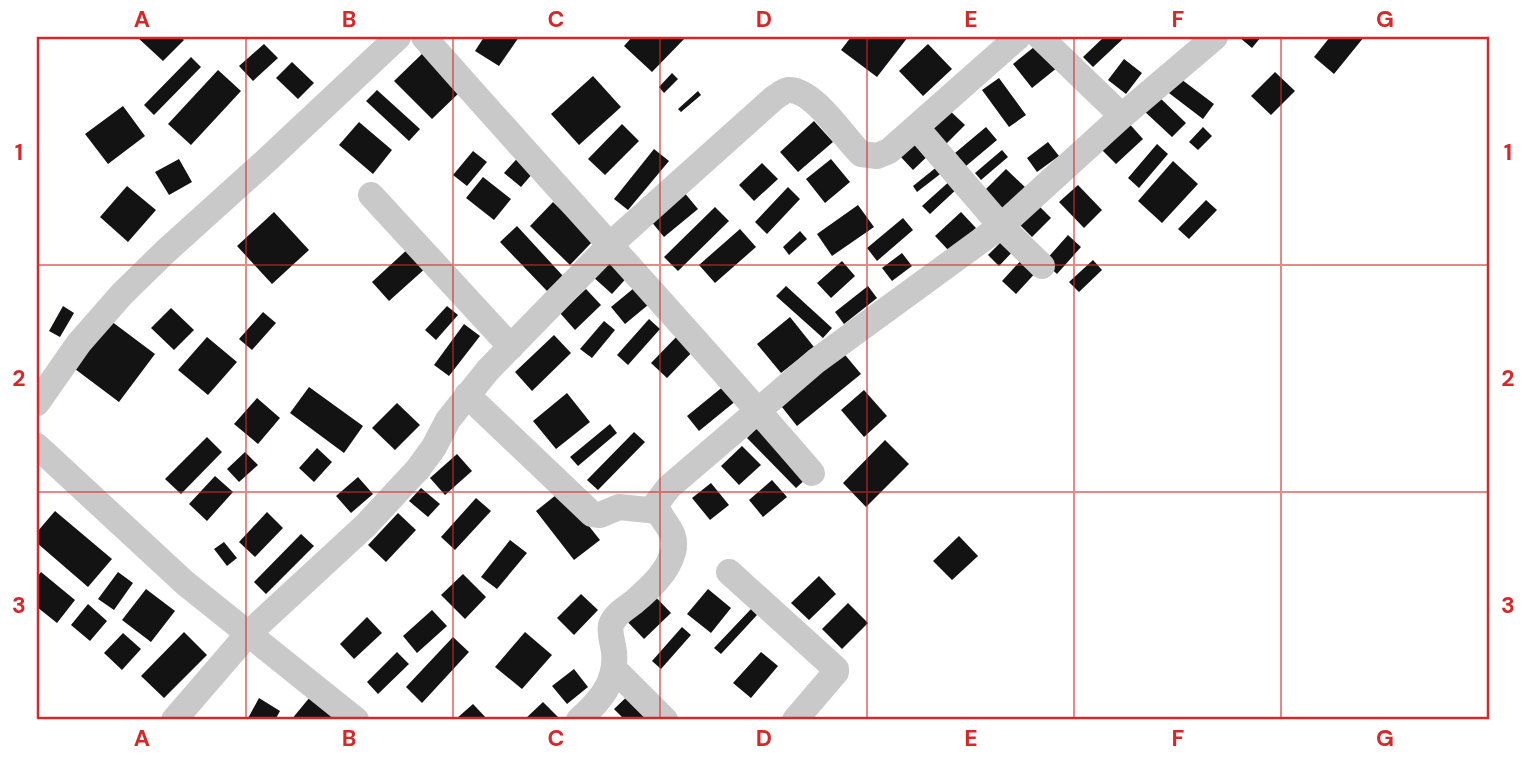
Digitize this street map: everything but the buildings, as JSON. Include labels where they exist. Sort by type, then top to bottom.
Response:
[{"type":"street","points":[[37,403],[79,343],[122,294],[398,37]]},
{"type":"street","points":[[424,37],[812,472]]},
{"type":"street","points":[[174,720],[248,634],[366,525],[401,488],[434,447],[448,420],[467,395],[611,244],[786,90],[797,91],[809,97],[861,154],[877,156],[889,151],[1018,37]]},
{"type":"street","points":[[1040,37],[1122,116]]},
{"type":"street","points":[[579,720],[608,688],[614,669],[611,625],[617,615],[641,596],[670,562],[674,550],[674,534],[657,511],[656,504],[669,487],[826,353],[1002,226],[1122,116],[1216,37]]},
{"type":"street","points":[[916,127],[1002,226],[1042,266]]},
{"type":"street","points":[[371,195],[511,347]]},
{"type":"street","points":[[467,395],[592,514],[600,515],[619,507],[657,511]]},
{"type":"street","points":[[37,446],[185,583],[356,720]]},
{"type":"street","points":[[729,572],[836,669],[795,720]]},
{"type":"street","points":[[614,669],[665,720]]}]
